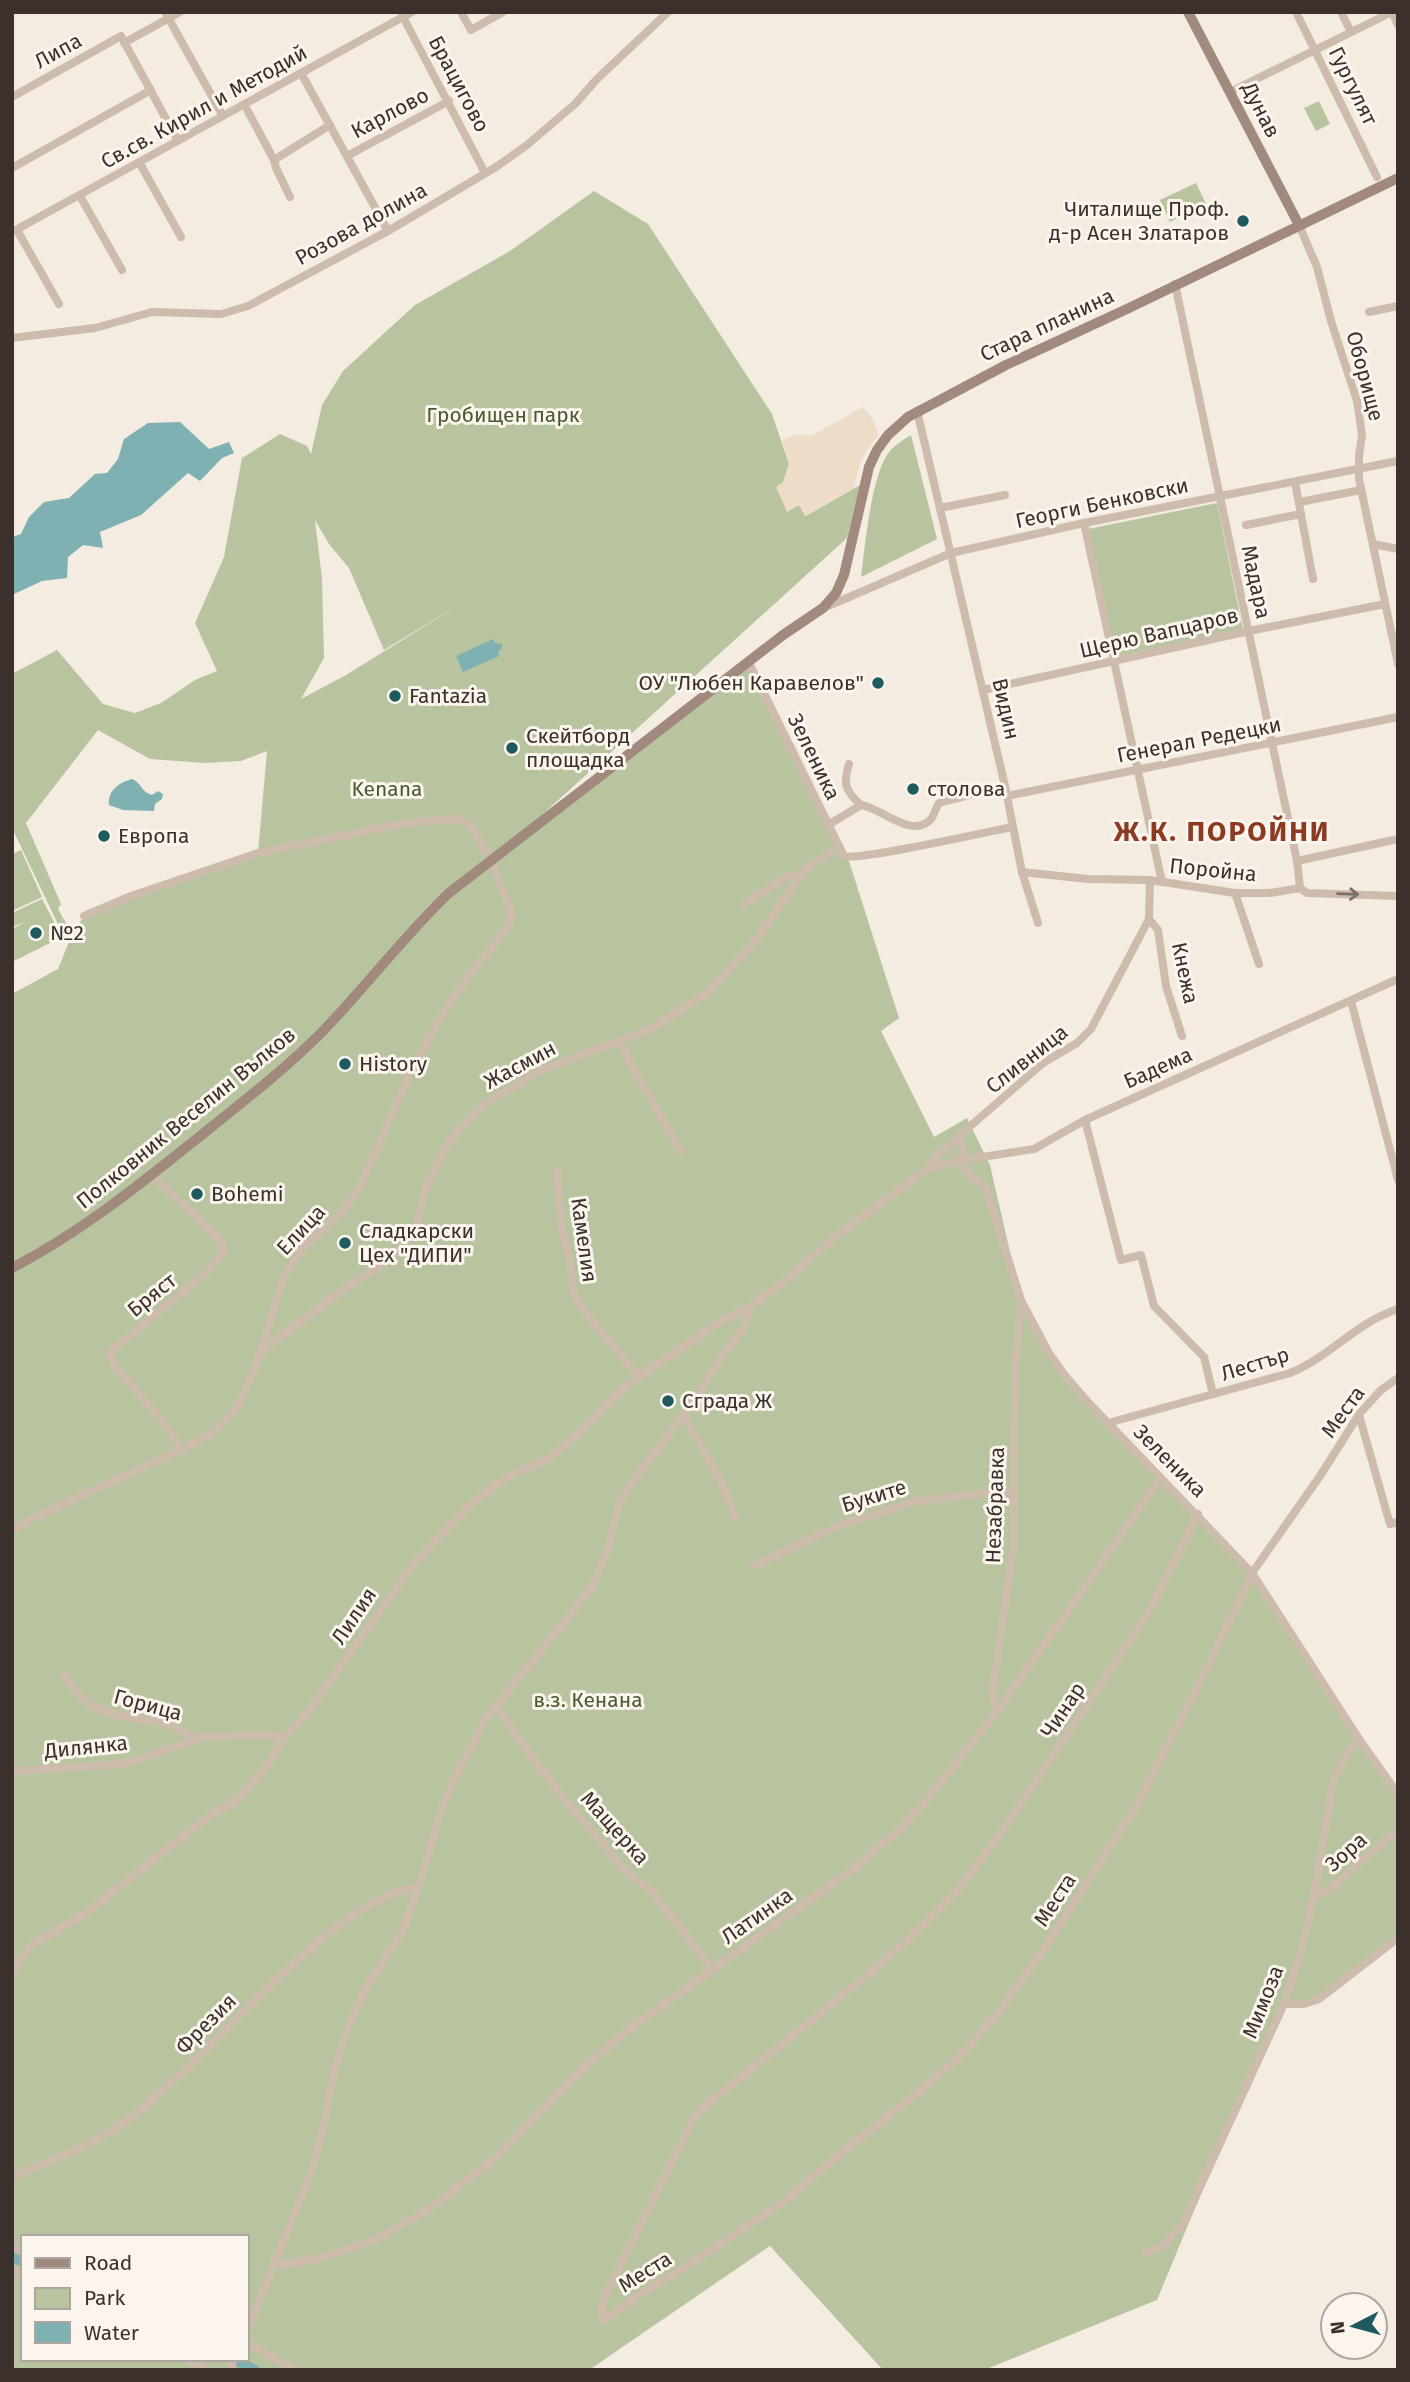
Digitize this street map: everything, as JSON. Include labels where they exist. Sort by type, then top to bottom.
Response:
[{"type":"main road","name":"Дунав","points":[[1188,12],[1299,225]]},
{"type":"main road","name":"Стара планина","points":[[823,608],[836,593],[844,575],[864,484],[877,450],[888,435],[917,411],[1006,365],[1398,178]]},
{"type":"main road","name":"Полковник Веселин Вълков","points":[[12,1268],[74,1232],[152,1175],[292,1061],[346,1007],[425,916],[449,893],[783,635],[823,608]]},
{"type":"street","name":"Липа","points":[[12,97],[167,15],[180,12]]},
{"type":"street","points":[[461,12],[471,30],[503,12]]},
{"type":"street","name":"Розова долина","points":[[12,338],[95,328],[152,312],[221,314],[248,306],[388,231],[527,145],[575,104],[657,16],[668,12]]},
{"type":"street","name":"Гургулят","points":[[1296,12],[1377,177]]},
{"type":"street","points":[[1341,12],[1351,32]]},
{"type":"street","points":[[1230,92],[1392,12],[1398,25]]},
{"type":"street","name":"Св.св. Кирил и Методий","points":[[15,231],[405,14]]},
{"type":"street","name":"Брацигово","points":[[405,14],[485,173]]},
{"type":"street","points":[[167,15],[223,116]]},
{"type":"street","points":[[123,40],[178,141]]},
{"type":"street","points":[[301,73],[388,231]]},
{"type":"street","points":[[12,168],[150,90]]},
{"type":"street","name":"Карлово","points":[[347,156],[449,101]]},
{"type":"street","points":[[244,104],[290,197]]},
{"type":"street","points":[[274,160],[330,125]]},
{"type":"street","points":[[139,162],[181,237]]},
{"type":"street","points":[[80,196],[122,270]]},
{"type":"street","name":"Оборище","points":[[1299,225],[1317,267],[1357,401],[1362,435],[1359,456],[1361,490],[1398,664]]},
{"type":"street","points":[[15,231],[59,304]]},
{"type":"street","name":"Мадара","points":[[1175,284],[1297,861],[1300,888]]},
{"type":"street","points":[[1369,312],[1398,306]]},
{"type":"street","name":"Видин","points":[[917,411],[1005,786],[1022,872],[1038,923]]},
{"type":"street","name":"Георги Бенковски","points":[[823,608],[951,553],[1084,523],[1398,461]]},
{"type":"street","points":[[1295,482],[1313,579]]},
{"type":"street","points":[[1300,502],[1361,490]]},
{"type":"street","points":[[939,504],[1005,495]]},
{"type":"street","points":[[1246,525],[1301,514]]},
{"type":"street","points":[[1084,523],[1162,882]]},
{"type":"street","points":[[1373,544],[1398,549]]},
{"type":"street","name":"Щерю Вапцаров","points":[[983,690],[1385,604]]},
{"type":"street","name":"Зеленика","points":[[750,663],[838,847]]},
{"type":"street","name":"Генерал Редецки","points":[[1007,796],[1398,717]]},
{"type":"street","points":[[849,764],[845,778],[849,794],[862,805],[917,827],[930,820],[939,803],[1005,786]]},
{"type":"street","points":[[828,825],[862,805]]},
{"type":"street","name":"Елица","points":[[12,1530],[181,1450],[214,1432],[235,1412],[260,1357],[278,1292],[291,1264],[340,1214],[359,1188],[403,1087],[446,1008],[508,926],[512,914],[491,861],[473,830],[460,820],[438,819],[258,853],[131,896],[84,916]]},
{"type":"street","points":[[838,847],[844,856],[854,857],[1012,827]]},
{"type":"street","points":[[1297,861],[1398,839]]},
{"type":"street","name":"Жасмин","points":[[260,1357],[267,1347],[324,1303],[391,1259],[404,1246],[417,1225],[425,1191],[446,1147],[485,1104],[539,1071],[651,1029],[707,993],[758,938],[807,866],[838,847]]},
{"type":"street","name":"Поройна","points":[[1022,872],[1088,879],[1150,880],[1235,893],[1270,893],[1300,888],[1307,893],[1398,896]]},
{"type":"street","points":[[744,904],[787,876],[800,875]]},
{"type":"street","name":"Сливница","points":[[927,1170],[937,1156],[1043,1063],[1077,1043],[1091,1029],[1149,919],[1150,880]]},
{"type":"street","points":[[1235,893],[1259,964]]},
{"type":"street","name":"Кнежа","points":[[1149,919],[1158,930],[1166,986],[1182,1036]]},
{"type":"street","name":"Бадема","points":[[927,1170],[963,1160],[1034,1149],[1086,1120],[1398,979]]},
{"type":"street","points":[[1351,1002],[1398,1180]]},
{"type":"street","points":[[620,1041],[681,1151]]},
{"type":"street","points":[[1086,1120],[1121,1260],[1141,1255],[1154,1306],[1204,1357],[1213,1394]]},
{"type":"street","points":[[959,1136],[963,1143],[963,1160]]},
{"type":"street","name":"Зеленика","points":[[963,1160],[967,1172],[985,1186],[1021,1300],[1049,1353],[1066,1377],[1108,1423],[1252,1573],[1359,1739],[1398,1794]]},
{"type":"street","name":"Камелия","points":[[557,1170],[562,1228],[570,1260],[573,1294],[639,1377]]},
{"type":"street","name":"Лилия","points":[[12,1973],[30,1946],[86,1913],[209,1816],[237,1800],[322,1693],[394,1588],[428,1546],[468,1507],[495,1485],[548,1459],[563,1448],[614,1396],[721,1321],[750,1306],[779,1286],[834,1238],[927,1170]]},
{"type":"street","name":"Бряст","points":[[152,1175],[222,1242],[224,1249],[205,1274],[110,1352],[113,1364],[165,1423],[181,1450]]},
{"type":"street","name":"Незабравка","points":[[999,1709],[992,1694],[1013,1551],[1015,1371],[1021,1300]]},
{"type":"street","points":[[248,2328],[311,2173],[323,2132],[334,2071],[346,2033],[364,1992],[401,1932],[455,1777],[479,1730],[522,1672],[585,1597],[600,1569],[623,1496],[744,1328],[750,1306]]},
{"type":"street","name":"Лестър","points":[[1108,1423],[1301,1369],[1366,1322],[1398,1309]]},
{"type":"street","name":"Места","points":[[604,2321],[637,2296],[788,2199],[930,2083],[967,2049],[999,2013],[1045,1948],[1139,1802],[1252,1573],[1359,1415],[1371,1399],[1398,1378]]},
{"type":"street","points":[[683,1414],[719,1478],[736,1518]]},
{"type":"street","points":[[1359,1415],[1390,1524],[1398,1522]]},
{"type":"street","name":"Латинка","points":[[275,2261],[284,2265],[358,2246],[384,2236],[429,2209],[496,2157],[588,2064],[628,2030],[863,1862],[896,1833],[926,1801],[999,1709],[1161,1478]]},
{"type":"street","name":"Буките","points":[[753,1566],[838,1526],[917,1501],[1014,1490]]},
{"type":"street","name":"Чинар","points":[[604,2321],[601,2313],[604,2299],[683,2137],[698,2113],[864,1978],[960,1888],[1105,1679],[1151,1606],[1198,1514]]},
{"type":"street","name":"Горица","points":[[64,1675],[80,1697],[102,1711],[173,1727],[194,1738]]},
{"type":"street","name":"Мащерка","points":[[496,1707],[557,1790],[623,1868],[653,1893],[712,1969]]},
{"type":"street","name":"Дилянка","points":[[12,1771],[114,1765],[137,1760],[194,1738],[268,1735],[284,1738]]},
{"type":"street","name":"Мимоза","points":[[1145,2253],[1164,2245],[1184,2222],[1284,2004],[1302,1950],[1334,1778],[1348,1751],[1359,1739]]},
{"type":"street","name":"Зора","points":[[1314,1893],[1324,1893],[1335,1885],[1398,1829]]},
{"type":"street","name":"Фрезия","points":[[12,2177],[66,2154],[120,2125],[183,2072],[281,1973],[380,1898],[406,1888],[418,1889]]},
{"type":"street","points":[[1284,2004],[1304,2004],[1319,1999],[1398,1938]]},
{"type":"street","points":[[248,2344],[295,2370]]},
{"type":"street","points":[[191,2361],[207,2370]]},
{"type":"green space","points":[[1319,101],[1330,124],[1316,131],[1304,108]]},
{"type":"green space","points":[[1196,183],[1206,204],[1170,222],[1160,200]]},
{"type":"green space","name":"в.з. Кенана","points":[[594,191],[648,224],[772,414],[789,464],[783,482],[787,511],[799,505],[806,516],[860,485],[847,538],[500,853],[749,663],[848,858],[899,1018],[881,1031],[934,1137],[967,1118],[990,1165],[1021,1300],[1066,1377],[1252,1573],[1398,1794],[1398,1940],[1318,2004],[1278,2008],[1157,2300],[984,2370],[883,2370],[770,2246],[589,2370],[12,2370],[12,994],[58,969],[71,937],[66,941],[12,828],[12,674],[57,650],[103,704],[135,713],[161,703],[195,680],[217,671],[195,623],[224,557],[242,458],[280,434],[307,446],[311,454],[322,405],[343,371],[415,305],[510,251]],"holes":[[[315,520],[329,544],[349,568],[384,650],[462,603],[346,675],[301,699],[324,658],[322,579]],[[98,730],[150,759],[205,763],[241,761],[267,751],[258,853],[84,916],[72,934],[58,909],[61,904],[26,823]]]},
{"type":"green space","points":[[911,435],[937,539],[861,577],[878,477],[889,452]]},
{"type":"green space","points":[[1217,503],[1243,630],[1117,658],[1088,529]]},
{"type":"green space","points":[[21,850],[42,897],[12,911],[12,854]]},
{"type":"green space","name":"№2","points":[[42,899],[62,937],[12,962],[12,929],[25,922],[12,927],[12,913]]},
{"type":"shaded area","points":[[863,407],[873,419],[878,435],[859,467],[853,489],[805,516],[799,505],[787,512],[776,487],[783,482],[789,464],[782,440],[797,434],[811,436]]},
{"type":"water","points":[[180,422],[209,449],[229,442],[234,453],[222,458],[200,481],[188,473],[141,515],[100,532],[103,548],[83,545],[68,557],[67,578],[42,581],[12,595],[12,537],[21,534],[29,517],[44,502],[69,498],[95,474],[107,473],[118,459],[124,439],[148,423]]},
{"type":"water","points":[[493,639],[495,643],[502,644],[499,656],[463,672],[456,656]]},
{"type":"water","points":[[132,779],[148,794],[152,795],[158,791],[163,794],[162,799],[155,804],[154,811],[123,810],[109,805],[110,795],[115,788]]},
{"type":"waterway","points":[[12,2257],[21,2261]]},
{"type":"waterway","points":[[237,2361],[255,2370]]},
{"type":"place","name":"Читалище Проф. д-р Асен Златаров","points":[[1243,221]]},
{"type":"place","name":"ОУ \"Любен Каравелов\"","points":[[878,683]]},
{"type":"place","name":"Fantazia","points":[[395,696]]},
{"type":"place","name":"Скейтборд площадка","points":[[512,748]]},
{"type":"place","name":"столова","points":[[913,789]]},
{"type":"place","name":"Европа","points":[[104,836]]},
{"type":"place","name":"№2","points":[[36,933]]},
{"type":"place","name":"History","points":[[345,1064]]},
{"type":"place","name":"Bohemi","points":[[197,1194]]},
{"type":"place","name":"Сладкарски Цех \"ДИПИ\"","points":[[345,1243]]},
{"type":"place","name":"Сграда Ж","points":[[668,1401]]},
{"type":"district","name":"Ж.К. ПОРОЙНИ","points":[[1222,831]]},
{"type":"park label","name":"Гробищен парк","points":[[503,415]]},
{"type":"park label","name":"Kenana","points":[[387,789]]}]
